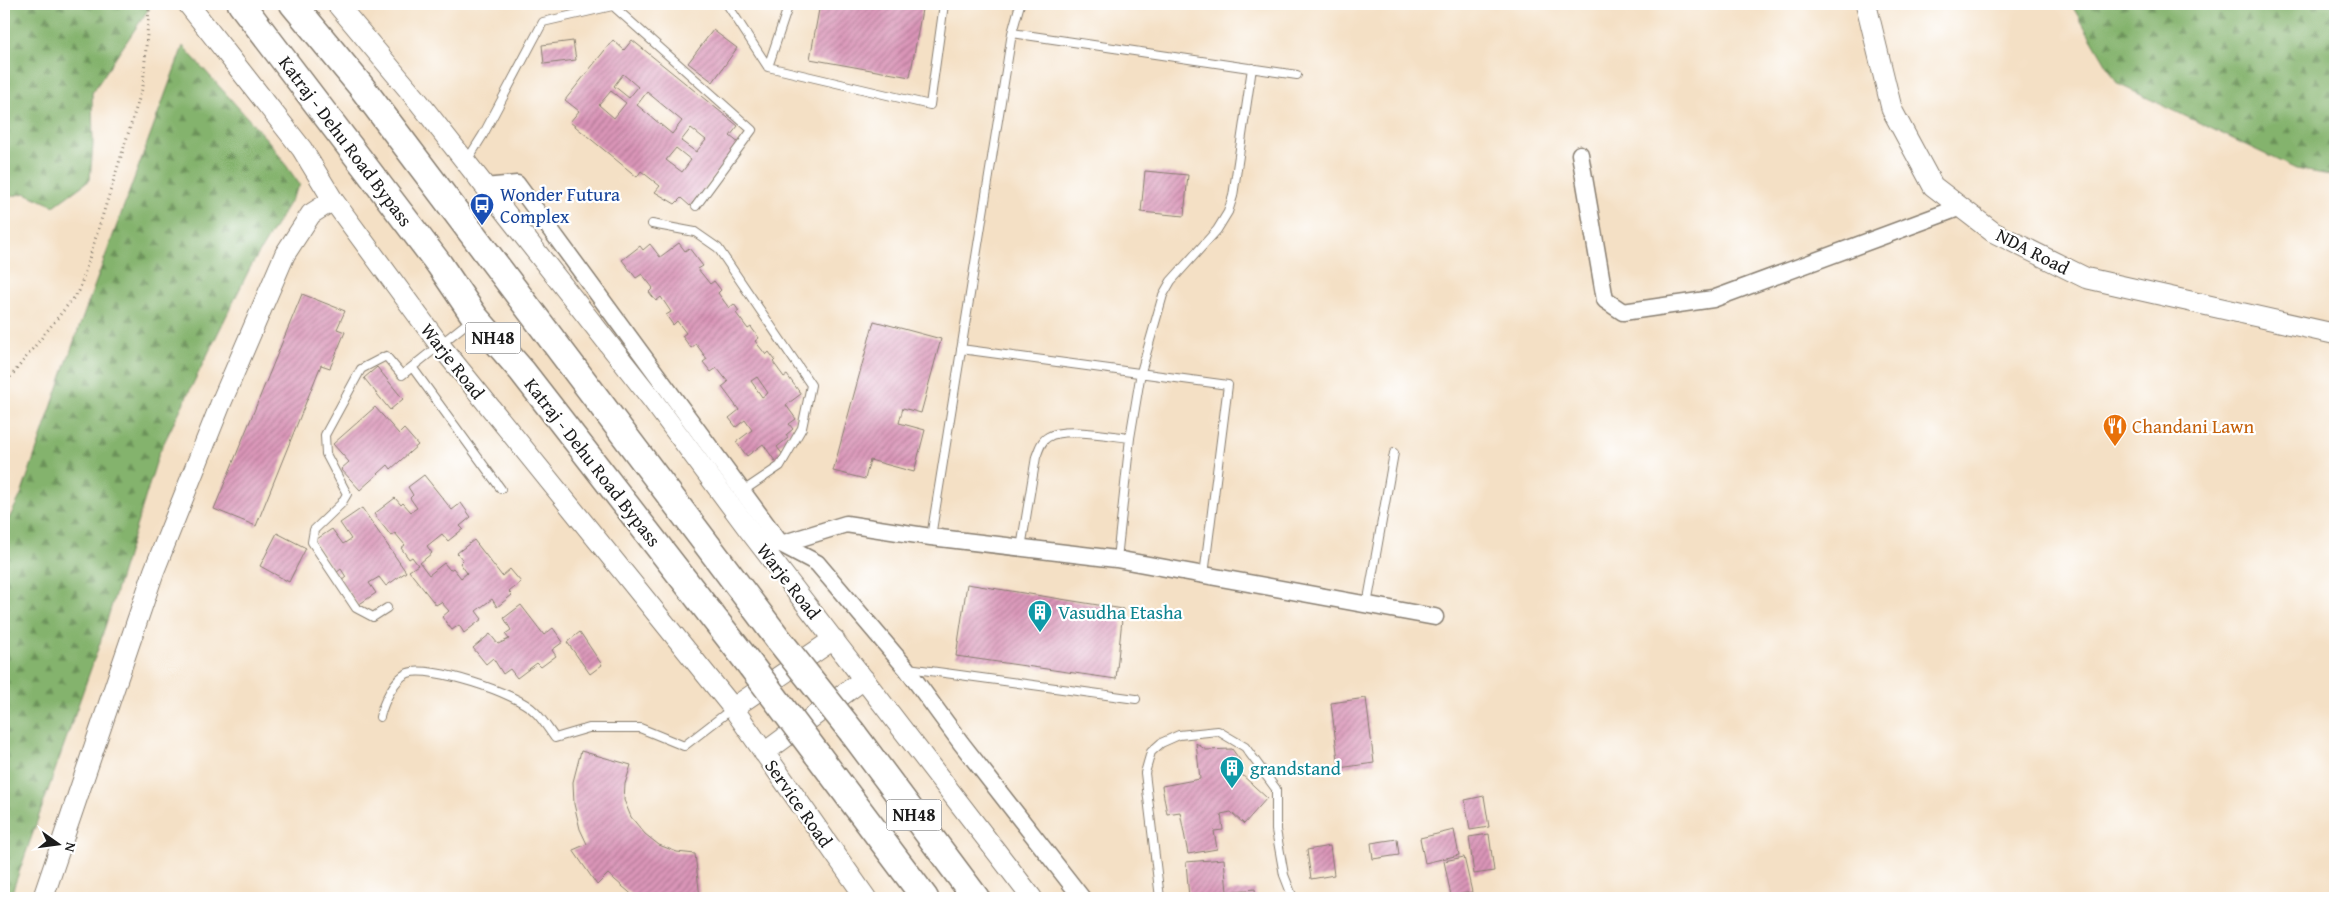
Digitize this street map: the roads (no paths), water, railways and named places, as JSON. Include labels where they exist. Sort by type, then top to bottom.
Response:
[{"type":"highway","name":"Katraj - Dehu Road Bypass","points":[[241,4],[438,264],[474,317],[522,371],[751,666],[925,898]]},
{"type":"highway","name":"Katraj - Dehu Road Bypass","points":[[293,4],[360,85],[976,898]]},
{"type":"street","name":"Warje Road","points":[[188,4],[302,149],[333,200],[438,344],[733,708]]},
{"type":"street","name":"Warje Road","points":[[337,4],[418,101],[465,164],[651,398],[760,545],[1032,898]]},
{"type":"street","name":"NDA Road","points":[[1866,4],[1892,110],[1933,186],[1993,232],[2086,278],[2335,334]]},
{"type":"street","points":[[1580,154],[1605,300],[1623,312],[1713,299],[1961,207]]},
{"type":"street","points":[[484,187],[517,184],[781,544],[817,563],[906,668],[961,743],[1082,898]]},
{"type":"street","points":[[43,898],[154,570],[221,403],[285,254],[311,214],[333,200]]},
{"type":"street","points":[[760,545],[781,544],[846,524],[931,537],[1116,559],[1435,617]]},
{"type":"street","points":[[733,708],[834,640]]},
{"type":"street","points":[[764,753],[864,679]]},
{"type":"street","name":"Service Road","points":[[733,708],[866,898]]},
{"type":"lane","points":[[465,164],[483,136],[543,22],[621,4]]},
{"type":"lane","points":[[727,4],[768,66],[930,105],[944,4]]},
{"type":"lane","points":[[768,66],[789,4]]},
{"type":"lane","points":[[931,537],[1012,33],[1020,4]]},
{"type":"lane","points":[[612,5],[752,130],[696,206]]},
{"type":"lane","points":[[1012,33],[1297,75]]},
{"type":"lane","points":[[1116,559],[1130,438],[1141,372],[1163,295],[1171,281],[1217,230],[1228,212],[1233,196],[1252,68]]},
{"type":"lane","points":[[652,224],[695,232],[718,248],[811,384],[802,428],[780,466],[743,491]]},
{"type":"lane","points":[[387,608],[373,617],[356,608],[312,542],[314,530],[342,504],[347,494],[326,454],[325,435],[361,369],[386,356],[402,375],[438,344],[474,317]]},
{"type":"lane","points":[[961,349],[1228,385],[1204,575]]},
{"type":"lane","points":[[412,367],[500,489]]},
{"type":"lane","points":[[1021,548],[1036,456],[1046,438],[1064,432],[1130,438]]},
{"type":"lane","points":[[1368,604],[1394,453]]},
{"type":"lane","points":[[906,668],[1136,699]]},
{"type":"lane","points":[[380,718],[385,698],[405,674],[420,670],[495,689],[534,710],[555,738],[589,728],[640,728],[684,746],[733,708]]},
{"type":"lane","points":[[1160,898],[1145,773],[1151,752],[1161,743],[1179,735],[1218,731],[1245,747],[1276,789],[1278,839],[1284,875],[1293,898]]},
{"type":"place","name":"Wonder Futura Complex","points":[[482,226]]},
{"type":"place","name":"Chandani Lawn","points":[[2115,447]]},
{"type":"place","name":"Vasudha Etasha","points":[[1040,633]]},
{"type":"place","name":"grandstand","points":[[1232,789]]}]
